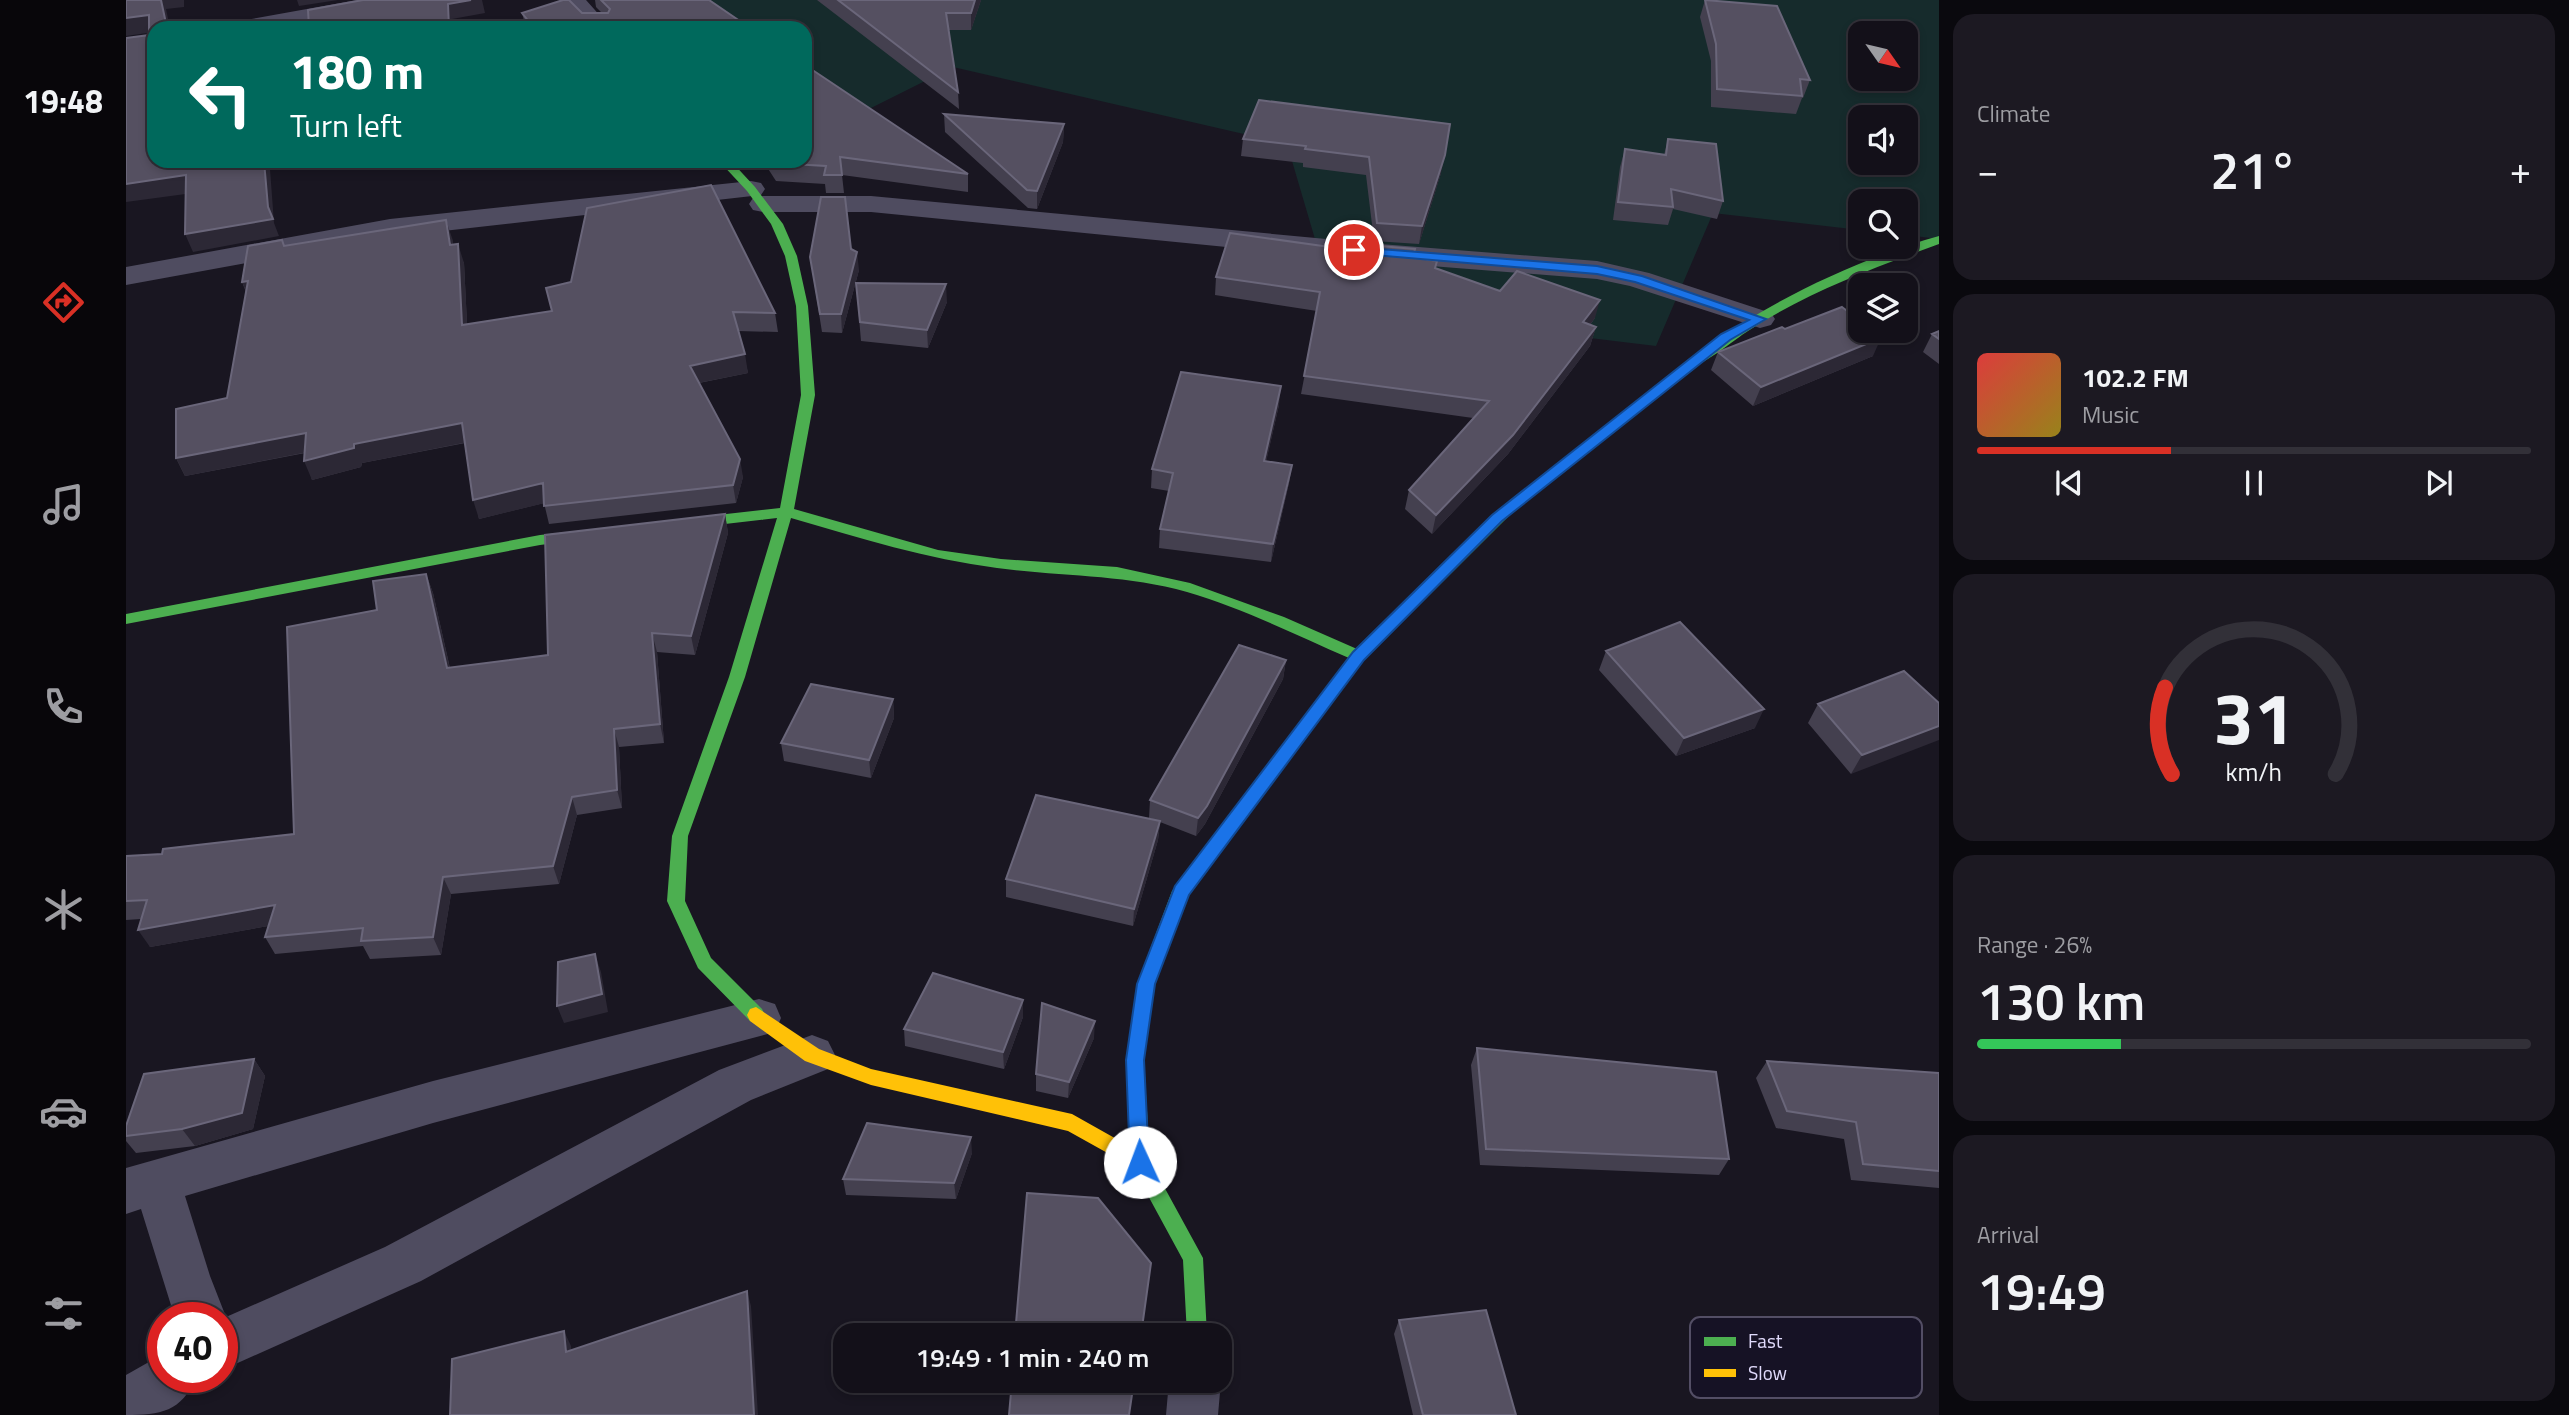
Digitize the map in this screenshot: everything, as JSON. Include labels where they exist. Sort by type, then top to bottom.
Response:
[{"type":"street","points":[[280,21],[398,0]]},
{"type":"street","points":[[573,0],[592,21]]},
{"type":"street","points":[[731,168],[777,224],[791,256],[802,306],[808,395],[786,512],[737,677],[680,836],[676,901],[704,963],[759,1018],[812,1055],[871,1077],[1072,1123],[1140,1162]]},
{"type":"street","points":[[126,276],[390,228],[757,197],[1044,219],[1380,253],[1597,270],[1638,279],[1760,319]]},
{"type":"street","points":[[1196,1323],[1193,1258],[1140,1162],[1135,1060],[1146,984],[1181,891],[1359,656],[1497,518],[1726,337],[1854,270],[1939,240]]},
{"type":"street","points":[[663,526],[786,512],[938,555],[1001,564],[1117,572],[1190,588],[1279,621],[1359,656]]},
{"type":"street","points":[[126,620],[540,540],[609,533]]},
{"type":"street","points":[[195,1302],[142,1187],[433,1102],[759,1018]]},
{"type":"street","points":[[238,1339],[403,1264],[735,1085],[812,1055]]},
{"type":"street","points":[[126,1405],[147,1392]]},
{"type":"street","points":[[1192,1415],[1194,1393]]},
{"type":"green space","points":[[692,0],[1939,0],[1939,239],[1918,236],[1918,189],[1848,189],[1848,229],[1713,213],[1656,346],[1335,307],[1287,144],[953,67],[812,138],[812,21],[662,21]]},
{"type":"building","points":[[126,0],[161,0],[166,21],[149,21],[149,15],[126,18]]},
{"type":"building","points":[[363,0],[471,0],[448,4],[449,21],[309,21],[308,10]]},
{"type":"building","points":[[563,0],[569,0],[582,13],[608,13],[610,9],[601,0],[709,0],[740,21],[528,21],[522,13]]},
{"type":"building","points":[[838,0],[975,0],[971,13],[946,13],[958,92]]},
{"type":"building","points":[[1705,0],[1777,6],[1810,80],[1800,79],[1802,96],[1717,89],[1716,44]]},
{"type":"building","points":[[147,35],[147,168],[265,168],[268,207],[273,219],[185,234],[186,175],[126,184],[126,38]]},
{"type":"building","points":[[812,70],[968,174],[840,157],[842,175],[824,175],[826,166],[812,165]]},
{"type":"building","points":[[1259,100],[1450,124],[1445,155],[1422,226],[1377,223],[1369,157],[1243,139]]},
{"type":"building","points":[[944,114],[1064,124],[1037,191],[1027,190]]},
{"type":"building","points":[[1668,139],[1716,144],[1723,201],[1671,189],[1673,207],[1618,202],[1625,149],[1666,155]]},
{"type":"building","points":[[711,185],[775,313],[733,312],[745,354],[690,366],[740,459],[733,485],[544,506],[543,483],[473,500],[462,423],[354,444],[354,448],[304,461],[306,433],[176,458],[176,409],[227,398],[248,281],[242,282],[248,246],[282,240],[284,246],[446,220],[450,245],[458,244],[462,325],[552,311],[546,288],[571,282],[587,208]]},
{"type":"building","points":[[821,197],[845,197],[851,249],[857,252],[841,314],[820,314],[810,257]]},
{"type":"building","points":[[1230,233],[1351,250],[1352,247],[1380,252],[1380,246],[1415,249],[1413,257],[1437,261],[1435,268],[1500,291],[1517,271],[1600,300],[1583,322],[1596,327],[1513,435],[1436,515],[1409,490],[1489,401],[1304,376],[1320,292],[1216,277]]},
{"type":"building","points":[[856,283],[946,284],[927,330],[860,322]]},
{"type":"building","points":[[1842,307],[1848,312],[1848,343],[1869,343],[1761,387],[1718,352],[1782,327],[1785,329]]},
{"type":"building","points":[[1181,372],[1281,386],[1264,461],[1292,465],[1273,544],[1160,529],[1173,473],[1152,469]]},
{"type":"building","points":[[725,514],[691,636],[652,633],[660,724],[614,729],[617,790],[572,797],[553,866],[443,877],[433,937],[361,941],[363,928],[265,937],[275,905],[138,930],[147,900],[126,901],[126,856],[162,854],[163,849],[294,834],[287,627],[377,610],[373,581],[426,574],[447,668],[548,655],[545,535]]},
{"type":"building","points":[[1680,622],[1764,709],[1684,738],[1606,651]]},
{"type":"building","points":[[1239,645],[1286,660],[1207,806],[1198,818],[1150,800]]},
{"type":"building","points":[[1904,671],[1939,703],[1939,726],[1862,755],[1818,704]]},
{"type":"building","points":[[811,684],[893,699],[869,760],[781,743]]},
{"type":"building","points":[[1036,795],[1160,821],[1134,909],[1006,879]]},
{"type":"building","points":[[595,954],[602,994],[557,1006],[558,962]]},
{"type":"building","points":[[933,973],[1023,1000],[1003,1052],[904,1029]]},
{"type":"building","points":[[1042,1003],[1095,1021],[1069,1082],[1036,1074]]},
{"type":"building","points":[[1477,1048],[1716,1072],[1729,1159],[1486,1149]]},
{"type":"building","points":[[254,1059],[242,1113],[182,1129],[126,1136],[126,1126],[144,1074]]},
{"type":"building","points":[[1767,1061],[1939,1073],[1939,1171],[1863,1164],[1856,1122],[1787,1111]]},
{"type":"building","points":[[867,1123],[971,1137],[954,1183],[843,1179]]},
{"type":"building","points":[[1027,1193],[1098,1198],[1151,1263],[1143,1323],[1016,1323]]},
{"type":"building","points":[[747,1291],[754,1415],[450,1415],[452,1359],[564,1331],[566,1352]]},
{"type":"building","points":[[1486,1310],[1516,1415],[1423,1415],[1399,1320]]},
{"type":"building","points":[[1011,1393],[1132,1393],[1129,1415],[1009,1415]]},
{"type":"traffic: fast","points":[[732,168],[777,224],[791,256],[802,306],[808,395],[786,512],[737,677],[680,836],[676,901],[704,963],[756,1015]]},
{"type":"traffic: fast","points":[[1689,366],[1746,326],[1808,292],[1939,240]]},
{"type":"traffic: fast","points":[[1140,1162],[1135,1060],[1146,984],[1181,891],[1359,656],[1514,504]]},
{"type":"traffic: fast","points":[[673,525],[786,512],[938,555],[1001,564],[1117,572],[1190,588],[1279,621],[1359,656]]},
{"type":"traffic: fast","points":[[126,619],[540,540],[596,534]]},
{"type":"traffic: fast","points":[[1129,1156],[1140,1162],[1193,1258],[1196,1323]]},
{"type":"traffic: slow","points":[[1514,504],[1689,366]]},
{"type":"traffic: slow","points":[[756,1015],[812,1055],[871,1077],[1072,1123],[1129,1156]]},
{"type":"route","points":[[1140,1162],[1135,1060],[1146,984],[1181,891],[1359,656],[1497,518],[1726,337],[1760,319],[1638,279],[1597,270],[1354,250]]}]
